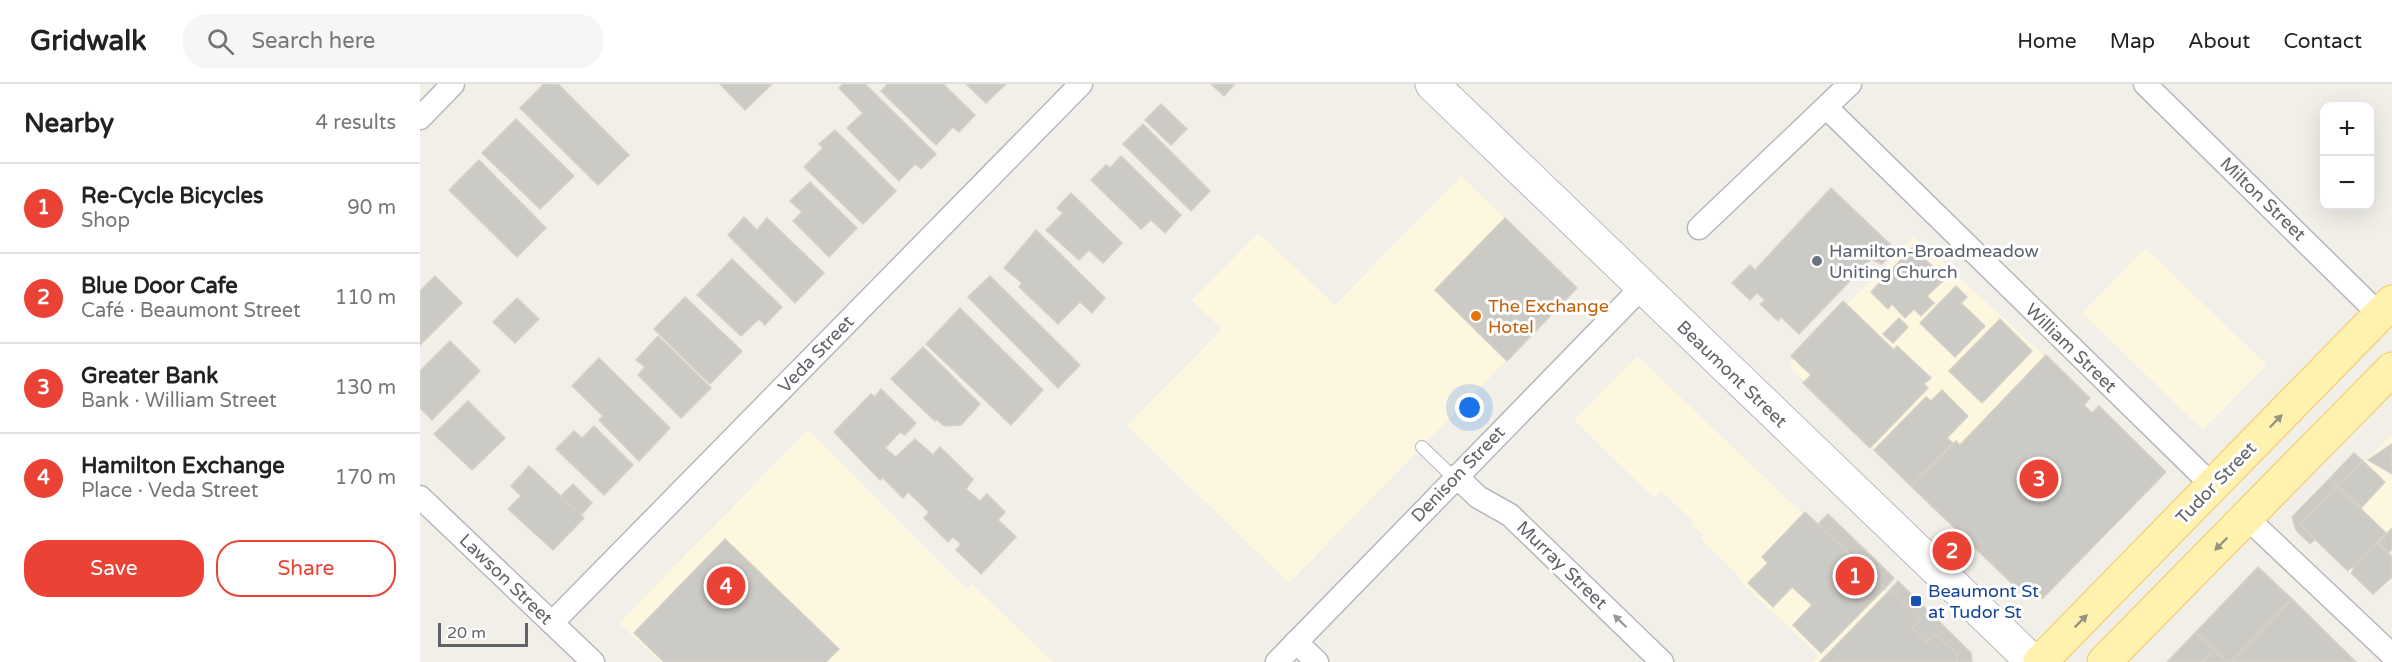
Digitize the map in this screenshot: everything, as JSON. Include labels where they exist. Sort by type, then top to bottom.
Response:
[{"type":"main road","name":"Tudor Street","points":[[2040,662],[2386,308]]},
{"type":"main road","points":[[2104,662],[2392,369]]},
{"type":"street","points":[[420,118],[453,84]]},
{"type":"street","name":"Veda Street","points":[[552,623],[1081,84]]},
{"type":"street","name":"Beaumont Street","points":[[1432,84],[2033,662]]},
{"type":"street","points":[[1699,228],[1850,84]]},
{"type":"street","name":"Milton Street","points":[[2145,84],[2386,308]]},
{"type":"street","name":"William Street","points":[[1827,108],[2213,486]]},
{"type":"street","name":"Denison Street","points":[[1277,662],[1642,287]]},
{"type":"street","name":"Murray Street","points":[[1455,477],[1478,497],[1510,515],[1662,662]]},
{"type":"street","name":"Lawson Street","points":[[420,496],[593,662]]},
{"type":"street","points":[[2247,518],[2392,655]]},
{"type":"street","points":[[1296,642],[1317,662]]},
{"type":"lane","points":[[1422,447],[1455,477]]},
{"type":"shaded area","points":[[1461,176],[1577,288],[1289,583],[1127,426],[1222,329],[1192,300],[1258,233],[1335,305]]},
{"type":"shaded area","points":[[1914,236],[2090,398],[2084,405],[2092,413],[2166,472],[2043,598],[2027,598],[1788,365]]},
{"type":"shaded area","points":[[2145,248],[2267,365],[2203,430],[2082,313]]},
{"type":"shaded area","points":[[1637,356],[1959,662],[1812,662],[1818,655],[1739,580],[1737,574],[1700,539],[1703,535],[1691,524],[1693,521],[1661,491],[1654,498],[1574,420]]},
{"type":"shaded area","points":[[808,430],[967,590],[972,584],[1053,662],[661,662],[619,623]]},
{"type":"shaded area","points":[[2392,434],[2392,529],[2350,573],[2301,526]]},
{"type":"building","points":[[544,84],[558,84],[629,155],[598,185],[520,108]]},
{"type":"building","points":[[720,84],[772,84],[745,110]]},
{"type":"building","points":[[843,84],[865,84],[936,154],[921,169],[915,164],[899,181],[847,128],[863,113],[839,88]]},
{"type":"building","points":[[888,84],[943,84],[975,115],[959,132],[953,127],[936,145],[881,91]]},
{"type":"building","points":[[966,84],[1006,84],[986,103]]},
{"type":"building","points":[[1211,84],[1235,84],[1224,96]]},
{"type":"building","points":[[1161,104],[1187,129],[1171,145],[1145,120]]},
{"type":"building","points":[[516,119],[574,176],[540,209],[482,153]]},
{"type":"building","points":[[1143,124],[1210,191],[1191,211],[1123,144]]},
{"type":"building","points":[[835,130],[896,191],[863,224],[804,167],[823,148],[819,144]]},
{"type":"building","points":[[1121,156],[1181,215],[1165,233],[1151,220],[1141,229],[1091,180],[1106,165],[1110,168]]},
{"type":"building","points":[[479,160],[546,228],[517,257],[449,190]]},
{"type":"building","points":[[810,182],[857,228],[829,257],[793,221],[802,212],[790,201]]},
{"type":"building","name":"Hamilton-Broadmeadow Uniting Church","points":[[1831,188],[1891,245],[1888,249],[1892,253],[1882,264],[1871,259],[1799,334],[1781,317],[1778,321],[1760,304],[1765,300],[1757,293],[1750,300],[1732,283],[1750,265],[1755,270]]},
{"type":"building","points":[[1071,193],[1122,243],[1103,263],[1089,250],[1079,260],[1046,230],[1063,213],[1057,208]]},
{"type":"building","points":[[744,217],[757,230],[767,218],[824,273],[795,303],[728,235]]},
{"type":"building","points":[[1505,218],[1577,288],[1507,361],[1435,290]]},
{"type":"building","points":[[1036,230],[1105,298],[1092,313],[1080,302],[1058,324],[1019,287],[1022,283],[1004,268]]},
{"type":"building","points":[[1912,248],[1946,278],[1927,296],[1934,303],[1921,316],[1914,309],[1905,318],[1892,304],[1888,309],[1871,292]]},
{"type":"building","points":[[732,259],[782,307],[765,325],[759,319],[741,336],[697,295]]},
{"type":"building","points":[[435,276],[462,303],[420,345],[420,291]]},
{"type":"building","points":[[990,276],[1080,365],[1058,388],[968,297]]},
{"type":"building","points":[[1956,286],[1967,297],[1961,303],[1985,326],[1955,357],[1920,323]]},
{"type":"building","points":[[685,297],[742,351],[710,384],[654,329]]},
{"type":"building","points":[[517,298],[539,319],[515,343],[493,322]]},
{"type":"building","points":[[1843,301],[1894,350],[1897,346],[1931,378],[1924,384],[1928,388],[1870,448],[1803,383],[1811,375],[1791,356]]},
{"type":"building","points":[[960,308],[1043,390],[1011,425],[926,344]]},
{"type":"building","points":[[1899,318],[1908,327],[1893,343],[1883,334]]},
{"type":"building","points":[[2000,319],[2032,351],[1982,403],[1949,371]]},
{"type":"building","points":[[658,336],[711,388],[681,418],[638,375],[645,367],[636,360]]},
{"type":"building","points":[[450,341],[480,371],[432,420],[420,408],[420,371]]},
{"type":"building","points":[[923,347],[980,404],[961,425],[944,426],[936,419],[935,421],[891,379]]},
{"type":"building","points":[[2046,355],[2090,398],[2084,405],[2092,413],[2099,406],[2166,472],[2043,598],[2027,598],[1911,486],[1956,441],[1960,445]]},
{"type":"building","points":[[599,358],[670,428],[639,461],[599,420],[603,416],[572,386]]},
{"type":"building","points":[[881,389],[916,423],[905,435],[900,432],[885,448],[896,457],[915,439],[933,455],[940,447],[973,479],[966,489],[980,501],[987,494],[1005,512],[998,520],[1016,537],[981,574],[956,550],[961,544],[953,537],[948,542],[924,518],[929,512],[908,492],[903,498],[883,478],[880,480],[834,432],[871,394],[875,397]]},
{"type":"building","points":[[1942,390],[1968,416],[1947,438],[1953,443],[1911,486],[1874,450],[1926,397],[1931,401]]},
{"type":"building","points":[[468,401],[505,438],[472,470],[434,434]]},
{"type":"building","points":[[594,426],[633,465],[604,495],[556,449],[574,431],[582,438]]},
{"type":"building","points":[[2392,444],[2392,474],[2368,460]]},
{"type":"building","points":[[2354,453],[2363,461],[2338,486],[2330,478]]},
{"type":"building","points":[[2363,461],[2385,482],[2361,508],[2337,486]]},
{"type":"building","points":[[529,466],[584,518],[553,550],[508,509],[521,496],[511,486]]},
{"type":"building","points":[[2330,478],[2338,486],[2300,525],[2315,539],[2310,544],[2296,530],[2292,517]]},
{"type":"building","points":[[573,484],[592,503],[581,515],[561,496]]},
{"type":"building","points":[[2337,486],[2386,533],[2348,571],[2300,525]]},
{"type":"building","points":[[1805,512],[1885,588],[1821,653],[1793,625],[1812,605],[1792,587],[1773,607],[1748,583],[1768,563],[1762,557]]},
{"type":"building","points":[[1828,514],[1894,578],[1885,588],[1818,524]]},
{"type":"building","points":[[2392,528],[2392,549],[2388,553],[2378,543]]},
{"type":"building","points":[[725,539],[839,649],[826,662],[664,662],[634,633]]},
{"type":"building","points":[[2377,542],[2392,557],[2392,577],[2373,594],[2351,573],[2354,569],[2352,567]]},
{"type":"building","points":[[2258,567],[2292,599],[2231,662],[2227,662],[2196,632]]},
{"type":"building","points":[[1898,581],[1971,653],[1972,662],[1957,662],[1957,654],[1935,634],[1927,642],[1912,628],[1920,619],[1890,590]]},
{"type":"building","points":[[1890,590],[1920,619],[1912,628],[1927,642],[1935,634],[1957,654],[1957,662],[1820,662]]},
{"type":"building","points":[[2292,599],[2356,662],[2231,662]]},
{"type":"building","points":[[2196,632],[2214,650],[2202,662],[2167,662]]},
{"type":"building","points":[[2214,650],[2227,662],[2202,662]]},
{"type":"place","name":"Hamilton-Broadmeadow Uniting Church","points":[[1817,261]]},
{"type":"place","name":"The Exchange Hotel","points":[[1476,316]]},
{"type":"place","name":"Greater Bank","points":[[2039,479]]},
{"type":"place","name":"Blue Door Cafe","points":[[1952,551]]},
{"type":"place","name":"Re-Cycle Bicycles","points":[[1855,576]]},
{"type":"place","name":"Hamilton Exchange","points":[[726,586]]},
{"type":"place","name":"Beaumont St at Tudor St","points":[[1916,601]]}]
